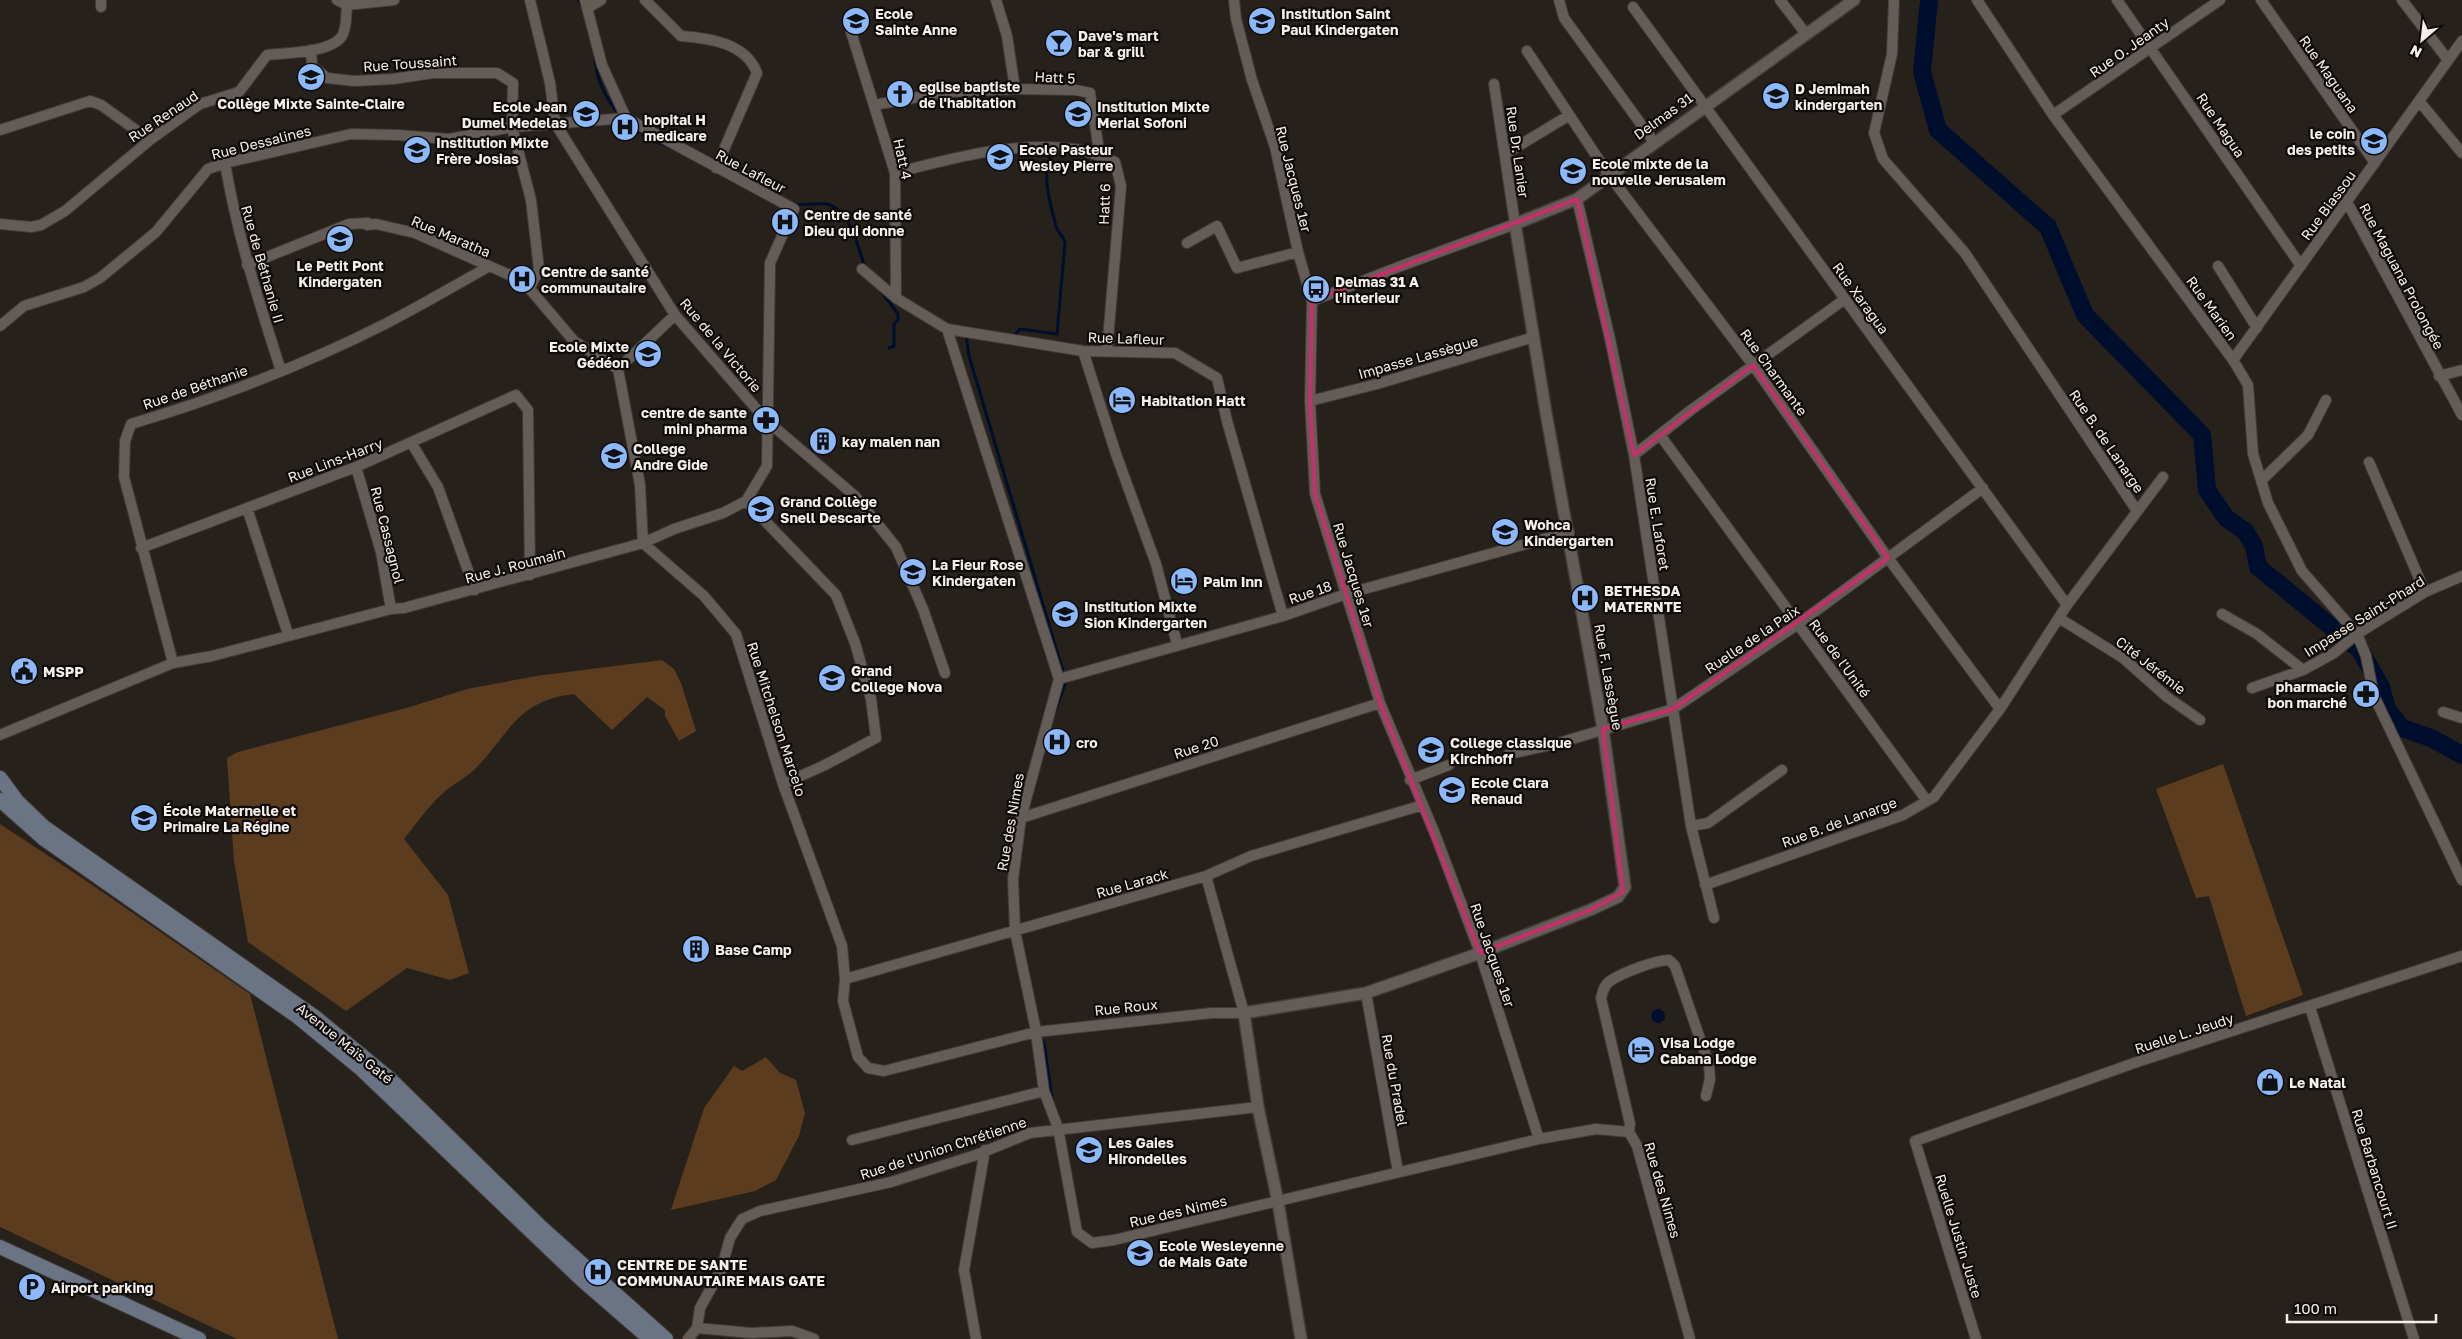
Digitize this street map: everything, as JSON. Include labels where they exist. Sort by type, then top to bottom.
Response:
[{"type":"main road","name":"Avenue Maïs Gaté","points":[[0,778],[5,802],[44,839],[298,1017],[360,1068],[582,1280],[650,1339]]},
{"type":"main road","name":"Avenue Maïs Gaté","points":[[5,802],[44,827],[315,1017],[390,1079],[542,1228],[666,1339]]},
{"type":"main road","points":[[0,1247],[199,1339]]},
{"type":"street","points":[[342,3],[394,0]]},
{"type":"street","name":"Rue de la Victorie","points":[[530,0],[550,83],[555,123],[675,315],[766,420],[855,496],[896,547],[923,609],[945,673]]},
{"type":"street","points":[[555,123],[626,118],[602,65],[586,4],[601,0]]},
{"type":"street","points":[[645,0],[682,36],[710,38],[733,47],[754,64],[757,73],[716,168]]},
{"type":"street","points":[[874,105],[947,92],[1015,89],[1007,36],[996,0]]},
{"type":"street","name":"Rue Jacques 1er","points":[[1234,0],[1236,19],[1252,80],[1274,147],[1298,252],[1312,301],[1310,401],[1315,494],[1380,703],[1410,780],[1423,805],[1480,953],[1539,1139]]},
{"type":"street","points":[[1559,0],[1564,18],[1654,142]]},
{"type":"street","points":[[1780,0],[1806,34]]},
{"type":"street","name":"Delmas 31","points":[[1312,301],[1515,224],[1577,198],[1704,105],[1854,0]]},
{"type":"street","name":"Rue B. de Lanarge","points":[[1706,885],[1903,815],[1934,797],[2000,709],[2067,605],[2137,511],[1965,253],[1883,159],[1874,133],[1892,54],[1894,0]]},
{"type":"street","name":"Rue Marien","points":[[1977,0],[2053,115],[2233,360],[2248,385],[2253,454],[2268,503],[2302,571],[2357,634],[2366,656],[2374,696],[2462,880]]},
{"type":"street","name":"Rue Magua","points":[[2117,0],[2301,266]]},
{"type":"street","name":"Rue O. Jeanty","points":[[2053,115],[2152,49],[2220,0]]},
{"type":"street","name":"Rue Maguana","points":[[2261,0],[2374,163]]},
{"type":"street","points":[[2402,0],[2448,60]]},
{"type":"street","name":"Rue Renaud","points":[[0,224],[32,228],[65,211],[150,140],[200,104],[239,92],[267,55],[311,50],[332,45],[342,36],[342,3]]},
{"type":"street","name":"Rue Xaragua","points":[[1633,7],[2067,605]]},
{"type":"street","name":"Hatt 4","points":[[851,32],[895,172],[896,298]]},
{"type":"street","name":"Rue Biassou","points":[[2233,360],[2462,41]]},
{"type":"street","name":"Rue Toussaint","points":[[311,50],[312,66],[327,78],[354,81],[433,73],[498,73],[513,83],[512,127]]},
{"type":"street","name":"Rue Charmante","points":[[1527,51],[1568,116],[1609,175],[1753,365],[1888,558],[2000,709]]},
{"type":"street","name":"Rue Dr. Lanier","points":[[1494,84],[1515,224]]},
{"type":"street","name":"Hatt 5","points":[[1015,89],[1076,90],[1090,93],[1100,157]]},
{"type":"street","points":[[0,130],[90,100],[101,105],[150,140]]},
{"type":"street","points":[[2419,101],[2462,153]]},
{"type":"street","points":[[1505,154],[1568,116]]},
{"type":"street","name":"Rue Lafleur","points":[[626,118],[794,209],[770,263],[766,420]]},
{"type":"street","name":"Rue Dessalines","points":[[0,326],[24,306],[84,287],[100,278],[156,232],[208,169],[225,163],[351,134],[449,139],[512,127],[555,123]]},
{"type":"street","points":[[512,127],[531,200],[539,268],[530,288]]},
{"type":"street","name":"Hatt 6","points":[[895,172],[967,154],[1033,147],[1076,149],[1114,162],[1121,186],[1107,351]]},
{"type":"street","name":"Rue de Béthanie II","points":[[225,163],[233,215],[246,265],[281,371]]},
{"type":"street","name":"Rue E. Laforet","points":[[1577,198],[1610,339],[1634,455],[1691,826],[1714,918]]},
{"type":"street","name":"Rue Maguana Prolongée","points":[[2347,202],[2462,416]]},
{"type":"street","name":"Rue Maratha","points":[[246,265],[349,224],[376,224],[415,233],[488,267],[513,276],[530,288],[574,341],[618,369]]},
{"type":"street","name":"Rue F. Lassègue","points":[[1480,953],[1590,910],[1623,892],[1625,887],[1603,729],[1515,224]]},
{"type":"street","points":[[1187,243],[1216,226],[1237,268],[1298,252]]},
{"type":"street","points":[[2218,266],[2257,328]]},
{"type":"street","name":"Rue de Béthanie","points":[[173,663],[141,548],[124,477],[125,441],[131,424],[190,406],[281,371],[385,324],[488,267]]},
{"type":"street","name":"Rue Lafleur","points":[[862,269],[896,298],[947,329],[1083,351],[1175,353],[1217,378],[1227,421],[1283,616]]},
{"type":"street","points":[[1634,455],[1753,365],[1845,299]]},
{"type":"street","points":[[643,544],[640,485],[618,369],[675,315]]},
{"type":"street","points":[[947,329],[1060,679]]},
{"type":"street","name":"Impasse Lassègue","points":[[1310,401],[1377,384],[1534,337]]},
{"type":"street","points":[[1083,351],[1116,454],[1156,564],[1177,644]]},
{"type":"street","points":[[2439,376],[2462,370]]},
{"type":"street","name":"Rue Lins-Harry","points":[[141,548],[356,467],[412,444],[516,395],[528,410],[530,575]]},
{"type":"street","points":[[2261,481],[2308,434],[2326,400]]},
{"type":"street","points":[[766,420],[766,466],[746,501],[836,595],[854,643],[871,699],[876,738],[825,765],[783,784]]},
{"type":"street","name":"Rue de l'Unité","points":[[1660,435],[1927,801]]},
{"type":"street","points":[[412,444],[438,487],[475,590]]},
{"type":"street","points":[[2369,462],[2425,592]]},
{"type":"street","name":"Rue Cassagnol","points":[[356,467],[381,552],[391,609]]},
{"type":"street","points":[[2137,511],[2163,477]]},
{"type":"street","name":"Ruelle de la Paix","points":[[1509,754],[1554,744],[1673,710],[1798,624],[1982,488]]},
{"type":"street","name":"Rue J. Roumain","points":[[0,735],[173,663],[212,656],[288,634],[391,609],[404,608],[643,544],[674,529],[723,513],[746,501]]},
{"type":"street","points":[[246,508],[288,634]]},
{"type":"street","name":"Rue 18","points":[[1060,679],[1177,644],[1283,616],[1346,594],[1569,532]]},
{"type":"street","name":"Rue Mitchelson Marcelo","points":[[643,544],[704,596],[736,634],[783,784],[842,946],[845,979]]},
{"type":"street","name":"Impasse Saint-Phard","points":[[2252,688],[2304,670],[2334,653],[2357,634],[2425,592],[2462,576]]},
{"type":"street","points":[[2222,614],[2258,634],[2304,670]]},
{"type":"street","name":"Cité Jérémie","points":[[2059,618],[2123,658],[2167,697],[2200,720]]},
{"type":"street","name":"Rue des Nimes","points":[[1060,679],[1021,818],[1013,879],[1015,931],[1036,1032],[1044,1091],[1058,1128],[1077,1232],[1092,1243],[1278,1202],[1539,1139],[1596,1129],[1629,1132],[1637,1146],[1690,1339]]},
{"type":"street","name":"Rue 20","points":[[1021,818],[1380,703]]},
{"type":"street","points":[[2443,712],[2462,718]]},
{"type":"street","points":[[1410,780],[1449,765]]},
{"type":"street","points":[[1691,826],[1708,823],[1782,770]]},
{"type":"street","name":"Rue Larack","points":[[845,979],[1206,876],[1250,856],[1423,805]]},
{"type":"street","points":[[1206,876],[1244,1013],[1258,1107],[1278,1202],[1300,1339]]},
{"type":"street","name":"Rue Roux","points":[[845,979],[843,1001],[858,1057],[868,1068],[884,1071],[1036,1032],[1212,1013],[1244,1013],[1366,993],[1480,953]]},
{"type":"street","name":"Ruelle L. Jeudy","points":[[1915,1141],[2137,1062],[2462,956]]},
{"type":"street","points":[[1629,1132],[1630,1124],[1601,998],[1604,988],[1610,981],[1660,960],[1669,960],[1675,966],[1709,1065],[1710,1079],[1706,1096]]},
{"type":"street","name":"Rue du Pradel","points":[[1366,993],[1398,1172]]},
{"type":"street","name":"Rue Barbancourt II","points":[[2310,1007],[2414,1339]]},
{"type":"street","points":[[852,1140],[1044,1091]]},
{"type":"street","name":"Rue de l'Union Chrétienne","points":[[688,1339],[697,1328],[700,1308],[721,1270],[730,1238],[742,1219],[760,1211],[891,1182],[1030,1133],[1058,1128],[1258,1107]]},
{"type":"street","name":"Ruelle Justin Juste","points":[[1915,1141],[1976,1339]]},
{"type":"street","points":[[976,1339],[964,1270],[985,1150]]},
{"type":"street","points":[[697,1328],[751,1333],[792,1331],[814,1339]]},
{"type":"highlighted area","points":[[1577,199],[1634,455],[1753,365],[1888,558],[1673,709],[1603,729],[1623,892],[1590,910],[1480,953],[1380,703],[1315,494],[1310,401],[1312,301]]},
{"type":"shaded area","points":[[662,660],[674,669],[681,683],[696,731],[679,741],[665,716],[665,710],[647,697],[612,730],[574,694],[540,703],[527,710],[517,719],[473,771],[445,791],[436,800],[404,839],[448,895],[469,973],[450,980],[407,968],[346,1011],[248,942],[234,861],[227,758],[238,752],[410,707],[467,689],[536,676]]},
{"type":"shaded area","points":[[2223,764],[2303,995],[2246,1016],[2209,896],[2196,898],[2156,789]]},
{"type":"shaded area","points":[[0,824],[250,994],[338,1339],[237,1339],[0,1227]]},
{"type":"shaded area","points":[[766,1057],[780,1073],[796,1080],[805,1113],[799,1136],[776,1180],[755,1191],[671,1210],[704,1108],[734,1066],[742,1071]]},
{"type":"water","points":[[1655,1009],[1661,1009],[1665,1016],[1661,1023],[1655,1023],[1651,1019],[1651,1013]]},
{"type":"waterway","points":[[579,0],[583,8]]},
{"type":"waterway","points":[[1929,0],[1922,72],[1938,130],[2048,227],[2085,315],[2202,435],[2207,490],[2226,518],[2245,531],[2254,546],[2258,567],[2360,650],[2381,687],[2387,709],[2402,728],[2431,738],[2462,755]]},
{"type":"waterway","points":[[595,54],[602,88],[620,116]]},
{"type":"waterway","points":[[628,124],[653,141],[669,146]]},
{"type":"waterway","points":[[1013,337],[1020,329],[1057,334],[1065,243],[1057,228],[1047,182],[1048,164],[1051,156],[1044,150]]},
{"type":"waterway","points":[[719,163],[733,171]]},
{"type":"waterway","points":[[795,205],[827,204],[842,214],[856,240],[865,267]]},
{"type":"waterway","points":[[881,291],[898,314],[898,320],[894,324],[894,346],[889,348]]},
{"type":"waterway","points":[[966,335],[969,356],[1064,675]]},
{"type":"waterway","points":[[1054,715],[1066,681]]},
{"type":"waterway","points":[[1040,1037],[1044,1043],[1053,1105]]},
{"type":"place","name":"Ecole Sainte Anne","points":[[856,21]]},
{"type":"place","name":"Institution Saint Paul Kindergaten","points":[[1262,21]]},
{"type":"place","name":"Dave's mart bar & grill","points":[[1059,43]]},
{"type":"place","name":"Collège Mixte Sainte-Claire","points":[[311,77]]},
{"type":"place","name":"eglise baptiste de l'habitation","points":[[900,94]]},
{"type":"place","name":"D Jemimah kindergarten","points":[[1776,96]]},
{"type":"place","name":"Ecole Jean Dumel Medelas","points":[[586,114]]},
{"type":"place","name":"Institution Mixte Merial Sofoni","points":[[1078,114]]},
{"type":"place","name":"hopital H medicare","points":[[625,127]]},
{"type":"place","name":"le coin des petits","points":[[2374,141]]},
{"type":"place","name":"Institution Mixte Frère Josias","points":[[417,150]]},
{"type":"place","name":"Ecole Pasteur Wesley Pierre","points":[[1000,157]]},
{"type":"place","name":"Ecole mixte de la nouvelle Jerusalem","points":[[1573,171]]},
{"type":"place","name":"Centre de santé Dieu qui donne","points":[[785,222]]},
{"type":"place","name":"Le Petit Pont Kindergaten","points":[[340,239]]},
{"type":"place","name":"Centre de santé communautaire","points":[[522,279]]},
{"type":"place","name":"Delmas 31 A l'interieur","points":[[1316,289]]},
{"type":"place","name":"Ecole Mixte Gédéon","points":[[648,354]]},
{"type":"place","name":"Habitation Hatt","points":[[1122,400]]},
{"type":"place","name":"centre de sante mini pharma","points":[[766,420]]},
{"type":"place","name":"kay malen nan","points":[[823,441]]},
{"type":"place","name":"College Andre Gide","points":[[614,456]]},
{"type":"place","name":"Grand Collège Snell Descarte","points":[[761,509]]},
{"type":"place","name":"Wohca Kindergarten","points":[[1505,532]]},
{"type":"place","name":"La Fieur Rose Kindergaten","points":[[913,572]]},
{"type":"place","name":"Palm Inn","points":[[1184,581]]},
{"type":"place","name":"BETHESDA MATERNTE","points":[[1585,598]]},
{"type":"place","name":"Institution Mixte Sion Kindergarten","points":[[1065,614]]},
{"type":"place","name":"MSPP","points":[[24,671]]},
{"type":"place","name":"Grand College Nova","points":[[832,678]]},
{"type":"place","name":"pharmacie bon marché","points":[[2366,694]]},
{"type":"place","name":"cro","points":[[1057,742]]},
{"type":"place","name":"College classique Kirchhoff","points":[[1431,750]]},
{"type":"place","name":"Ecole Clara Renaud","points":[[1452,790]]},
{"type":"place","name":"École Maternelle et Primaire La Régine","points":[[144,818]]},
{"type":"place","name":"Base Camp","points":[[696,949]]},
{"type":"place","name":"Visa Lodge Cabana Lodge","points":[[1641,1050]]},
{"type":"place","name":"Le Natal","points":[[2270,1082]]},
{"type":"place","name":"Les Gaies Hirondelles","points":[[1089,1150]]},
{"type":"place","name":"Ecole Wesleyenne de Mais Gate","points":[[1140,1253]]},
{"type":"place","name":"CENTRE DE SANTE COMMUNAUTAIRE MAIS GATE","points":[[598,1272]]},
{"type":"place","name":"Airport parking","points":[[32,1287]]}]
